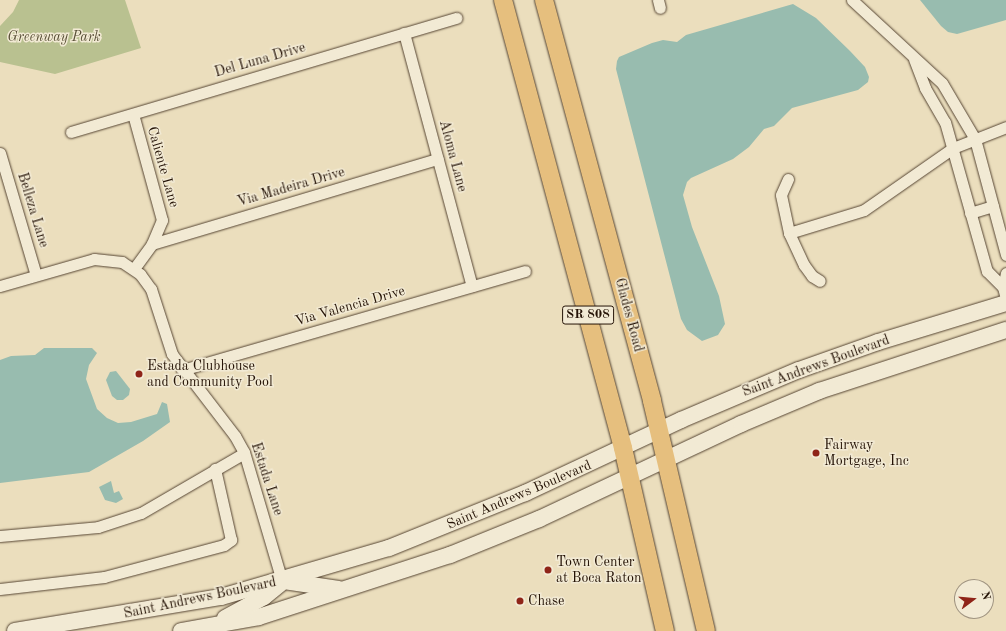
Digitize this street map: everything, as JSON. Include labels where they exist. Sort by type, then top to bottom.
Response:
[{"type":"main road","name":"SR 808","points":[[503,0],[623,448],[665,631]]},
{"type":"main road","name":"Glades Road","points":[[544,0],[659,431],[706,631]]},
{"type":"street","points":[[852,0],[942,82],[975,139],[1006,256]]},
{"type":"street","name":"Del Luna Drive","points":[[71,132],[457,18]]},
{"type":"street","name":"Aloma Lane","points":[[404,33],[472,286]]},
{"type":"street","points":[[913,57],[925,88],[945,122],[986,271],[1003,287]]},
{"type":"street","name":"Caliente Lane","points":[[132,114],[161,211],[161,228],[152,244],[134,269]]},
{"type":"street","points":[[789,233],[864,210],[953,148],[1006,127]]},
{"type":"street","name":"Belleza Lane","points":[[0,153],[36,275]]},
{"type":"street","name":"Via Madeira Drive","points":[[152,244],[438,159]]},
{"type":"street","points":[[788,179],[781,195],[789,233],[804,265],[812,276],[820,281]]},
{"type":"street","points":[[970,213],[993,206]]},
{"type":"street","name":"Estada Lane","points":[[0,286],[94,259],[113,260],[134,269],[151,289],[172,354],[182,370],[235,436],[244,454],[282,581]]},
{"type":"street","name":"Via Valencia Drive","points":[[182,370],[526,271]]},
{"type":"street","points":[[1006,273],[1003,287],[1006,298]]},
{"type":"street","name":"Saint Andrews Boulevard","points":[[15,631],[222,597],[282,581],[389,548],[440,529],[623,448],[728,399],[827,359],[1006,303]]},
{"type":"street","name":"Saint Andrews Boulevard","points":[[181,631],[259,617],[450,555],[540,519],[819,391],[1006,330]]},
{"type":"street","points":[[0,536],[98,527],[141,513],[215,469],[244,454]]},
{"type":"street","points":[[0,589],[104,577],[224,545],[231,540],[215,469]]},
{"type":"street","points":[[212,625],[264,597],[282,581],[345,589]]},
{"type":"green space","name":"Greenway Park","points":[[19,0],[125,0],[141,48],[55,74],[0,62],[0,26],[13,12]]},
{"type":"water","points":[[920,0],[1006,0],[1006,20],[957,34],[948,32],[941,26]]},
{"type":"water","points":[[793,4],[816,18],[850,51],[865,67],[869,77],[868,82],[858,90],[792,108],[774,126],[764,129],[749,147],[733,159],[691,178],[687,182],[683,195],[692,227],[719,296],[725,324],[718,335],[702,341],[687,330],[681,319],[616,69],[617,61],[619,57],[652,43],[663,40],[677,42],[686,35]]},
{"type":"water","points":[[44,348],[92,348],[97,353],[89,365],[86,379],[97,409],[107,418],[118,423],[131,422],[157,414],[162,402],[167,404],[170,422],[143,441],[89,472],[0,483],[0,360],[11,356],[35,355]]},
{"type":"water","points":[[116,371],[130,389],[129,395],[123,400],[117,400],[112,396],[106,380],[110,372]]},
{"type":"water","points":[[111,481],[114,493],[119,491],[123,499],[116,503],[105,500],[99,487]]},
{"type":"place","name":"Estada Clubhouse and Community Pool","points":[[139,374]]},
{"type":"place","name":"Fairway Mortgage, Inc","points":[[816,453]]},
{"type":"place","name":"Town Center at Boca Raton","points":[[548,570]]},
{"type":"place","name":"Chase","points":[[520,601]]}]
